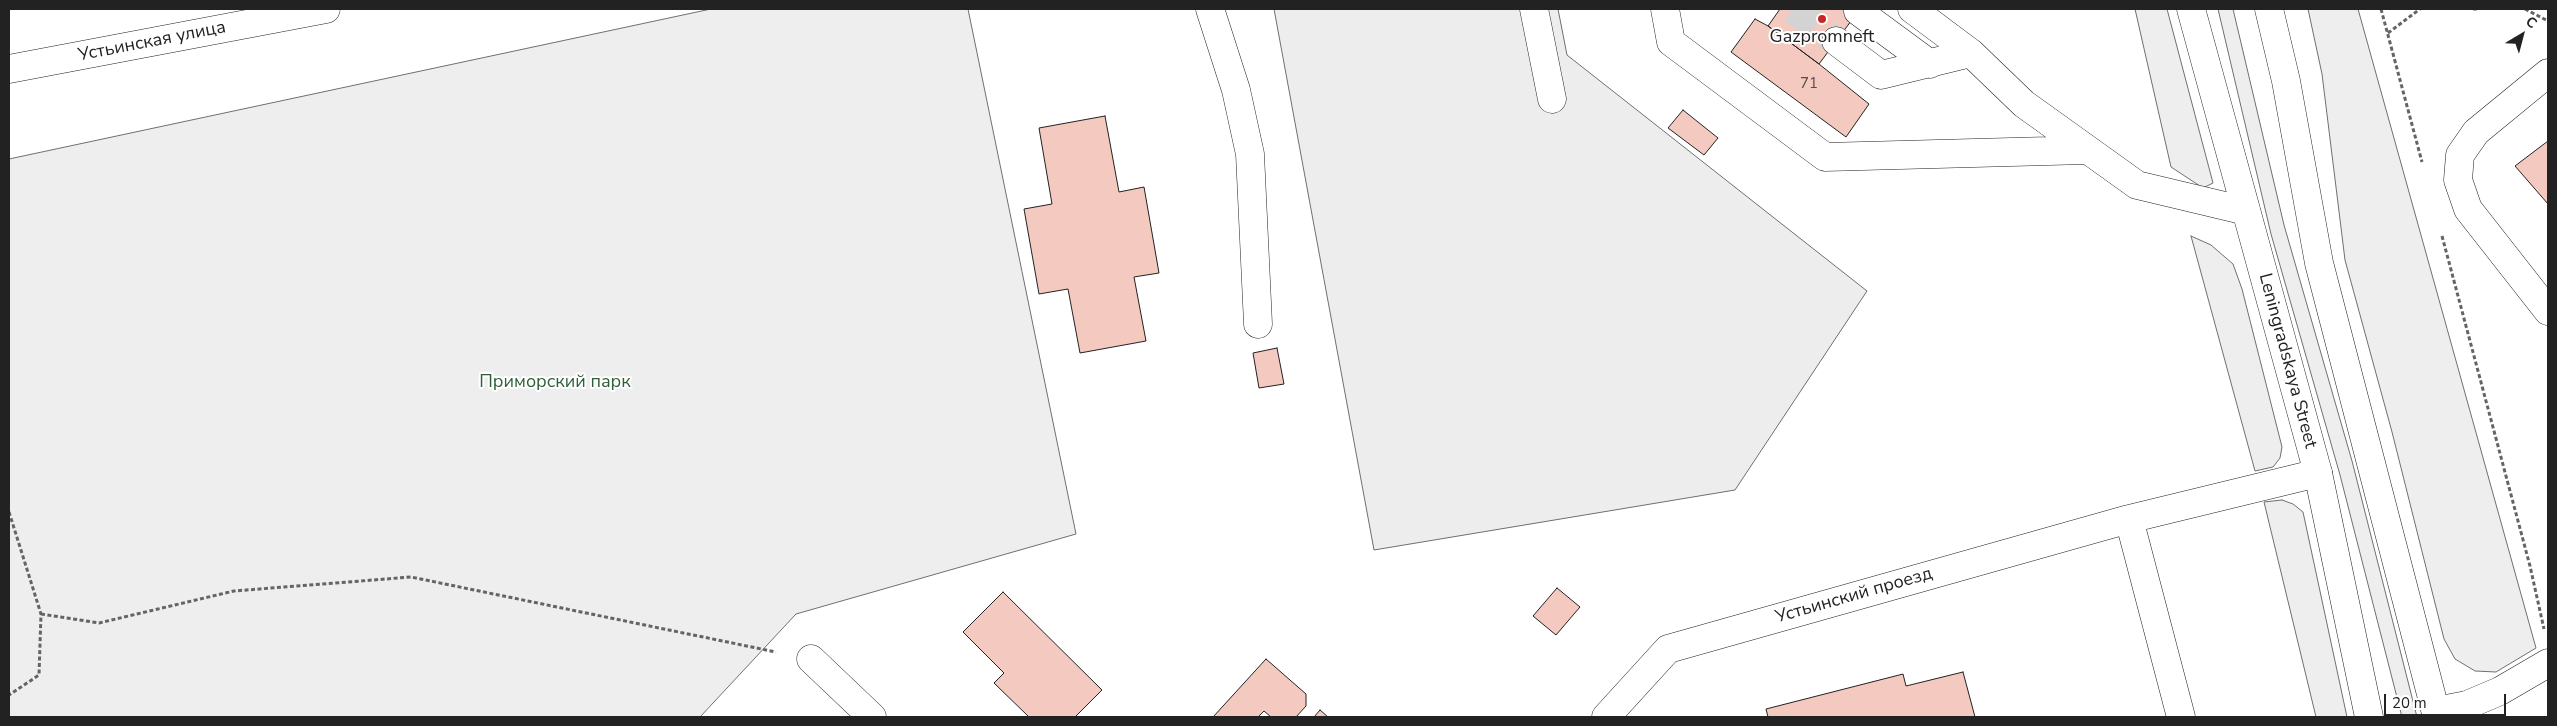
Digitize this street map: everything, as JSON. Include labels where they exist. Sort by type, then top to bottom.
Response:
[{"type":"main road","name":"Устьинская улица","points":[[9,70],[326,9]]},
{"type":"main road","points":[[1210,9],[1236,90],[1250,154],[1258,324]]},
{"type":"main road","points":[[1534,9],[1552,99]]},
{"type":"main road","points":[[1666,9],[1671,42],[1825,157],[2086,150]]},
{"type":"main road","points":[[1912,9],[1971,53],[2024,104],[2137,185],[2246,211]]},
{"type":"main road","name":"Leningradskaya Street","points":[[2191,9],[2318,473],[2369,717]]},
{"type":"main road","points":[[2269,9],[2286,81],[2319,263],[2437,714],[2467,705],[2500,690],[2547,650]]},
{"type":"main road","points":[[1858,11],[1930,64]]},
{"type":"main road","points":[[1836,41],[1882,76],[1971,53]]},
{"type":"main road","points":[[2548,73],[2476,132],[2460,155],[2458,180],[2468,208],[2548,311]]},
{"type":"main road","name":"Устьинский проезд","points":[[1606,717],[1668,648],[2129,519],[2318,473]]},
{"type":"main road","points":[[2129,519],[2181,717]]},
{"type":"main road","points":[[811,659],[872,717]]},
{"type":"path","points":[[2381,9],[2423,166]]},
{"type":"path","points":[[2388,33],[2420,9]]},
{"type":"path","points":[[2525,9],[2548,22]]},
{"type":"path","points":[[2441,233],[2530,566],[2547,650]]},
{"type":"path","points":[[9,512],[41,614],[39,676],[9,695]]},
{"type":"path","points":[[41,614],[99,623],[234,591],[412,577],[811,659]]},
{"type":"green space","name":"Приморский парк","points":[[711,9],[968,9],[1076,534],[796,614],[700,717],[9,717],[9,159]]},
{"type":"green space","points":[[2135,9],[2167,9],[2213,183],[2203,188],[2171,167]]},
{"type":"green space","points":[[2218,9],[2233,9],[2284,225],[2352,461],[2417,717],[2402,717],[2340,475],[2271,234]]},
{"type":"green space","points":[[2308,9],[2358,9],[2536,648],[2496,672],[2475,671],[2455,659],[2444,639],[2392,432],[2345,260],[2322,74]]},
{"type":"green space","points":[[2191,236],[2211,245],[2233,264],[2242,289],[2282,447],[2280,458],[2273,467],[2255,471]]},
{"type":"green space","points":[[2282,500],[2293,504],[2303,512],[2347,717],[2316,717],[2264,502]]},
{"type":"shaded area","points":[[1274,9],[1558,9],[1567,55],[1867,291],[1735,490],[1374,550]]},
{"type":"building","points":[[1780,9],[1860,9],[1819,64],[1768,26]]},
{"type":"building","points":[[1755,19],[1768,26],[1819,64],[1869,104],[1846,137],[1731,52]]},
{"type":"building","points":[[1683,110],[1718,138],[1704,155],[1668,128]]},
{"type":"building","points":[[1105,116],[1119,192],[1144,187],[1159,273],[1134,277],[1146,341],[1080,353],[1068,289],[1039,294],[1024,209],[1052,204],[1039,128]]},
{"type":"building","points":[[2548,141],[2548,204],[2515,166]]},
{"type":"building","points":[[1277,348],[1284,384],[1259,388],[1253,353]]},
{"type":"building","points":[[1557,588],[1580,607],[1556,635],[1533,616]]},
{"type":"building","points":[[1003,592],[1102,690],[1075,717],[1029,717],[994,683],[1004,673],[963,632]]},
{"type":"building","points":[[1266,659],[1306,694],[1306,706],[1296,717],[1271,717],[1264,711],[1258,717],[1213,717]]},
{"type":"building","points":[[1963,672],[1975,717],[1768,717],[1766,709],[1903,674],[1906,686]]},
{"type":"building","points":[[1320,710],[1328,717],[1314,717]]},
{"type":"tunnel","points":[[1793,9],[1836,41]]},
{"type":"place","name":"Gazpromneft","points":[[1822,19]]}]
